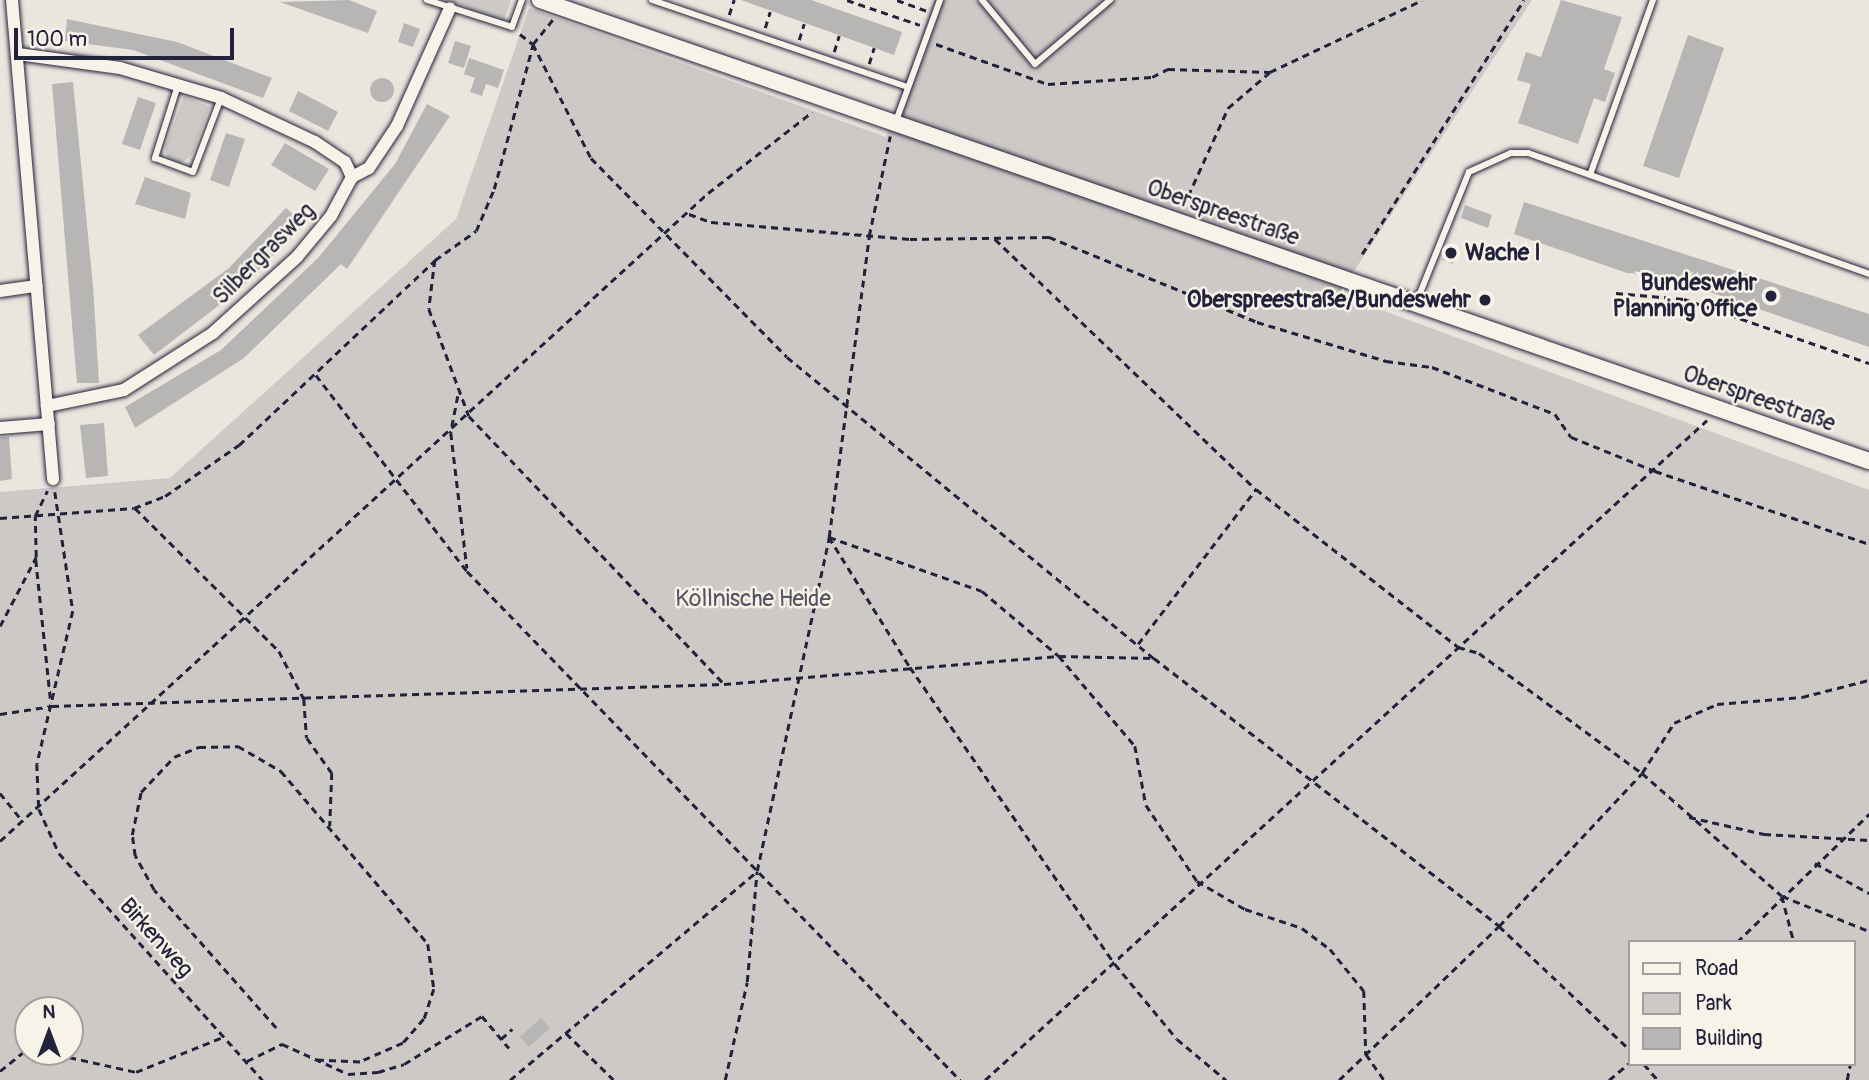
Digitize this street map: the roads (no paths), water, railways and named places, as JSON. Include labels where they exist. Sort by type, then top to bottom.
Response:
[{"type":"main road","name":"Oberspreestraße","points":[[540,0],[564,4],[895,123],[1869,461]]},
{"type":"street","points":[[12,0],[53,479]]},
{"type":"street","name":"Silbergrasweg","points":[[47,406],[124,390],[213,333],[296,257],[331,216],[352,177],[369,168],[397,126],[450,8]]},
{"type":"street","points":[[18,54],[179,83],[221,98],[324,148],[345,162],[352,177]]},
{"type":"street","points":[[0,291],[37,286]]},
{"type":"street","points":[[0,428],[49,424]]},
{"type":"lane","points":[[427,0],[512,27],[522,0]]},
{"type":"lane","points":[[652,0],[908,87]]},
{"type":"lane","points":[[895,123],[940,0]]},
{"type":"lane","points":[[982,0],[1035,64],[1110,0]]},
{"type":"lane","points":[[1590,175],[1653,0]]},
{"type":"lane","points":[[179,83],[155,158],[193,172],[221,98]]},
{"type":"lane","points":[[1416,303],[1469,172],[1495,155],[1528,153],[1869,274]]},
{"type":"place","name":"Wache I","points":[[1451,253]]},
{"type":"place","name":"Bundeswehr Planning Office","points":[[1771,296]]},
{"type":"place","name":"Oberspreestraße/Bundeswehr","points":[[1485,300]]},
{"type":"park label","name":"Köllnische Heide","points":[[753,599]]}]
